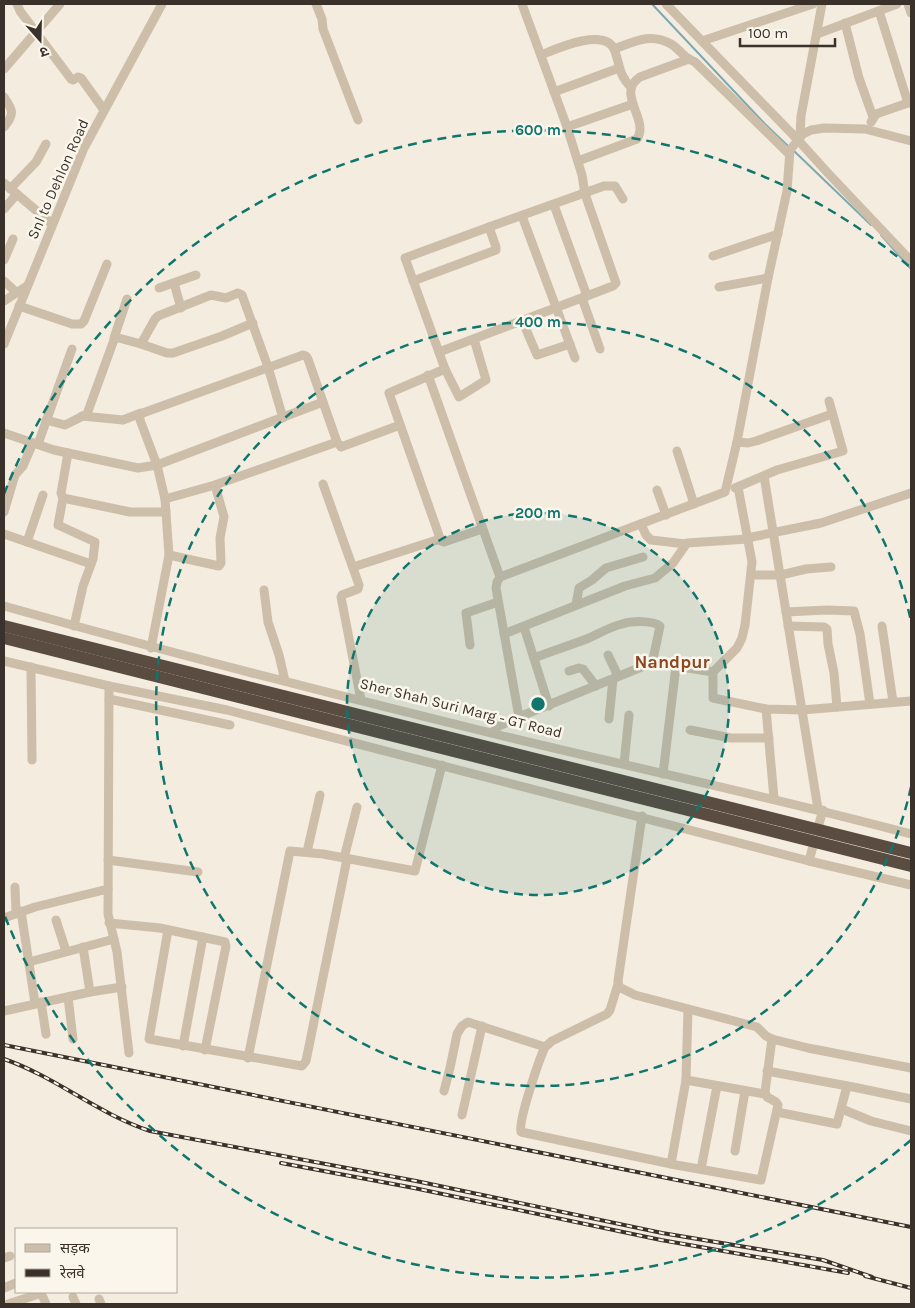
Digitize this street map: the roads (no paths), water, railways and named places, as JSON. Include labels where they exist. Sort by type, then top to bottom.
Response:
[{"type":"highway","name":"Sher Shah Suri Marg - GT Road","points":[[4,626],[911,853]]},
{"type":"highway","points":[[4,638],[911,866]]},
{"type":"street","points":[[17,4],[71,79],[81,78],[104,110]]},
{"type":"street","points":[[48,4],[51,14]]},
{"type":"street","points":[[4,69],[60,4]]},
{"type":"street","name":"Snl to Dehlon Road","points":[[4,344],[80,157],[162,4]]},
{"type":"street","points":[[316,4],[322,19],[323,30],[358,120]]},
{"type":"street","points":[[439,352],[613,286],[616,283],[584,194],[578,161],[567,127],[522,4]]},
{"type":"street","points":[[666,4],[702,41],[794,145]]},
{"type":"street","points":[[702,41],[813,4]]},
{"type":"street","points":[[725,492],[737,442],[768,278],[788,187],[794,145],[822,4]]},
{"type":"street","points":[[817,34],[897,4]]},
{"type":"street","points":[[908,4],[911,13]]},
{"type":"street","points":[[868,130],[876,114],[910,103],[879,11]]},
{"type":"street","points":[[845,23],[859,78],[873,117]]},
{"type":"street","points":[[614,49],[644,38],[672,44],[684,56],[695,62],[826,172],[911,261]]},
{"type":"street","points":[[541,54],[582,40],[606,42],[611,44],[614,49],[623,78],[631,87]]},
{"type":"street","points":[[578,161],[639,137],[640,127],[632,104],[631,87],[640,77],[689,59]]},
{"type":"street","points":[[554,92],[619,68]]},
{"type":"street","points":[[4,97],[12,113],[4,127]]},
{"type":"street","points":[[567,127],[632,104]]},
{"type":"street","points":[[794,145],[806,132],[815,129],[868,130],[911,141]]},
{"type":"street","points":[[4,209],[10,189],[36,162],[46,144]]},
{"type":"street","points":[[474,339],[486,376],[485,381],[459,397],[445,369],[406,257],[600,188],[612,186],[618,189],[623,199]]},
{"type":"street","points":[[10,189],[52,224]]},
{"type":"street","points":[[554,205],[600,349]]},
{"type":"street","points":[[522,216],[575,358]]},
{"type":"street","points":[[413,281],[496,250],[489,227]]},
{"type":"street","points":[[713,256],[778,234]]},
{"type":"street","points":[[4,258],[12,239]]},
{"type":"street","points":[[19,306],[72,324],[81,324],[84,321],[108,264]]},
{"type":"street","points":[[159,288],[196,274]]},
{"type":"street","points":[[719,287],[768,278]]},
{"type":"street","points":[[4,281],[17,293]]},
{"type":"street","points":[[174,283],[181,308]]},
{"type":"street","points":[[4,301],[27,286]]},
{"type":"street","points":[[141,344],[155,318],[213,295],[226,298],[241,294],[268,367],[283,418]]},
{"type":"street","points":[[46,420],[63,425],[88,412],[127,299]]},
{"type":"street","points":[[522,320],[537,355],[570,344]]},
{"type":"street","points":[[114,338],[173,353],[253,323]]},
{"type":"street","points":[[4,512],[15,475],[23,466],[36,444],[72,349]]},
{"type":"street","points":[[82,416],[122,420],[268,367],[306,356],[337,442],[341,447],[400,425]]},
{"type":"street","points":[[445,369],[389,392],[442,542],[482,529]]},
{"type":"street","points":[[428,376],[500,577],[496,586],[498,602],[519,718]]},
{"type":"street","points":[[4,434],[68,453],[138,468],[157,465],[324,402]]},
{"type":"street","points":[[500,577],[666,515],[777,470],[843,451],[829,402]]},
{"type":"street","points":[[140,413],[140,420],[157,465],[166,499],[169,555],[151,648]]},
{"type":"street","points":[[737,442],[756,442],[832,414]]},
{"type":"street","points":[[166,499],[214,485],[337,442]]},
{"type":"street","points":[[677,451],[694,504]]},
{"type":"street","points":[[68,453],[58,525],[95,541],[91,564],[83,586],[74,626]]},
{"type":"street","points":[[764,476],[820,810],[819,824]]},
{"type":"street","points":[[324,484],[359,588],[341,597],[361,700]]},
{"type":"street","points":[[169,555],[219,566],[220,538],[224,517],[214,485]]},
{"type":"street","points":[[738,487],[752,562],[751,575],[742,638],[735,650],[713,672],[714,698],[766,709],[802,710],[911,701]]},
{"type":"street","points":[[657,490],[666,515]]},
{"type":"street","points":[[641,524],[646,535],[651,540],[686,544],[748,538],[820,523],[911,493]]},
{"type":"street","points":[[27,542],[44,495]]},
{"type":"street","points":[[63,498],[130,512],[166,512]]},
{"type":"street","points":[[4,534],[91,564]]},
{"type":"street","points":[[353,567],[440,539]]},
{"type":"street","points":[[504,634],[576,605],[658,576],[673,563],[686,544]]},
{"type":"street","points":[[576,605],[579,588],[592,580],[603,569],[643,557]]},
{"type":"street","points":[[751,575],[781,575],[806,569],[831,567]]},
{"type":"street","points":[[264,590],[268,622],[285,681]]},
{"type":"street","points":[[470,645],[466,614],[498,602]]},
{"type":"street","name":"Sher Shah Suri Marg - GT Road","points":[[4,606],[151,648],[361,700],[443,724],[774,798],[911,834]]},
{"type":"street","points":[[786,612],[854,611],[860,634],[870,704]]},
{"type":"street","points":[[534,658],[623,623],[657,623],[660,627],[652,664]]},
{"type":"street","points":[[524,626],[549,706]]},
{"type":"street","points":[[788,626],[827,628],[837,707]]},
{"type":"street","points":[[882,626],[893,702]]},
{"type":"street","points":[[608,655],[615,678],[609,718]]},
{"type":"street","points":[[4,661],[109,686],[227,710],[436,760],[809,861],[911,885]]},
{"type":"street","points":[[493,734],[498,726],[640,667],[652,664],[713,672]]},
{"type":"street","points":[[663,774],[676,666]]},
{"type":"street","points":[[31,668],[32,760]]},
{"type":"street","points":[[569,671],[578,668],[583,669],[596,686]]},
{"type":"street","points":[[109,686],[109,922],[117,952],[129,1053]]},
{"type":"street","points":[[109,699],[230,726]]},
{"type":"street","points":[[766,709],[774,798]]},
{"type":"street","points":[[624,764],[629,715]]},
{"type":"street","points":[[690,730],[731,738],[768,738]]},
{"type":"street","points":[[248,1058],[290,851],[307,852],[416,870],[436,760]]},
{"type":"street","points":[[307,852],[320,795]]},
{"type":"street","points":[[168,930],[148,1038],[248,1058],[298,1066],[305,1064],[357,807]]},
{"type":"street","points":[[642,816],[618,984],[610,1010],[607,1014],[552,1041],[545,1047],[527,1101],[520,1126],[521,1132],[672,1164],[761,1180],[778,1104],[766,1097],[765,1094],[772,1039]]},
{"type":"street","points":[[809,861],[813,846]]},
{"type":"street","points":[[108,860],[198,872]]},
{"type":"street","points":[[15,888],[28,962],[46,1034]]},
{"type":"street","points":[[4,918],[19,912],[108,889]]},
{"type":"street","points":[[56,920],[66,951]]},
{"type":"street","points":[[109,922],[148,926],[204,937],[222,941],[226,945],[205,1050]]},
{"type":"street","points":[[183,1046],[204,937]]},
{"type":"street","points":[[28,962],[114,939]]},
{"type":"street","points":[[83,947],[90,992]]},
{"type":"street","points":[[618,984],[635,995],[757,1027],[772,1039],[911,1068]]},
{"type":"street","points":[[4,1011],[68,996],[122,987]]},
{"type":"street","points":[[68,996],[73,1039]]},
{"type":"street","points":[[672,1164],[686,1080],[688,1009]]},
{"type":"street","points":[[444,1091],[459,1030],[468,1022],[545,1047]]},
{"type":"street","points":[[462,1116],[482,1026]]},
{"type":"street","points":[[767,1071],[911,1099]]},
{"type":"street","points":[[686,1080],[765,1094]]},
{"type":"street","points":[[701,1169],[717,1086]]},
{"type":"street","points":[[777,1112],[834,1125],[838,1123],[847,1086]]},
{"type":"street","points":[[735,1151],[745,1091]]},
{"type":"street","points":[[842,1109],[871,1121],[911,1131]]},
{"type":"street","points":[[8,1304],[39,1294],[43,1297],[46,1304]]},
{"type":"waterway","points":[[652,4],[789,147]]},
{"type":"waterway","points":[[793,150],[871,225]]},
{"type":"waterway","points":[[881,235],[911,269]]},
{"type":"railway","points":[[4,1045],[911,1227]]},
{"type":"railway","points":[[4,1059],[41,1075],[131,1124],[150,1131],[416,1181],[662,1233],[823,1260],[872,1277]]},
{"type":"railway","points":[[281,1163],[414,1188],[661,1240],[848,1273]]},
{"type":"railway","points":[[865,1276],[911,1288]]},
{"type":"district","name":"Nandpur","points":[[672,662]]}]
